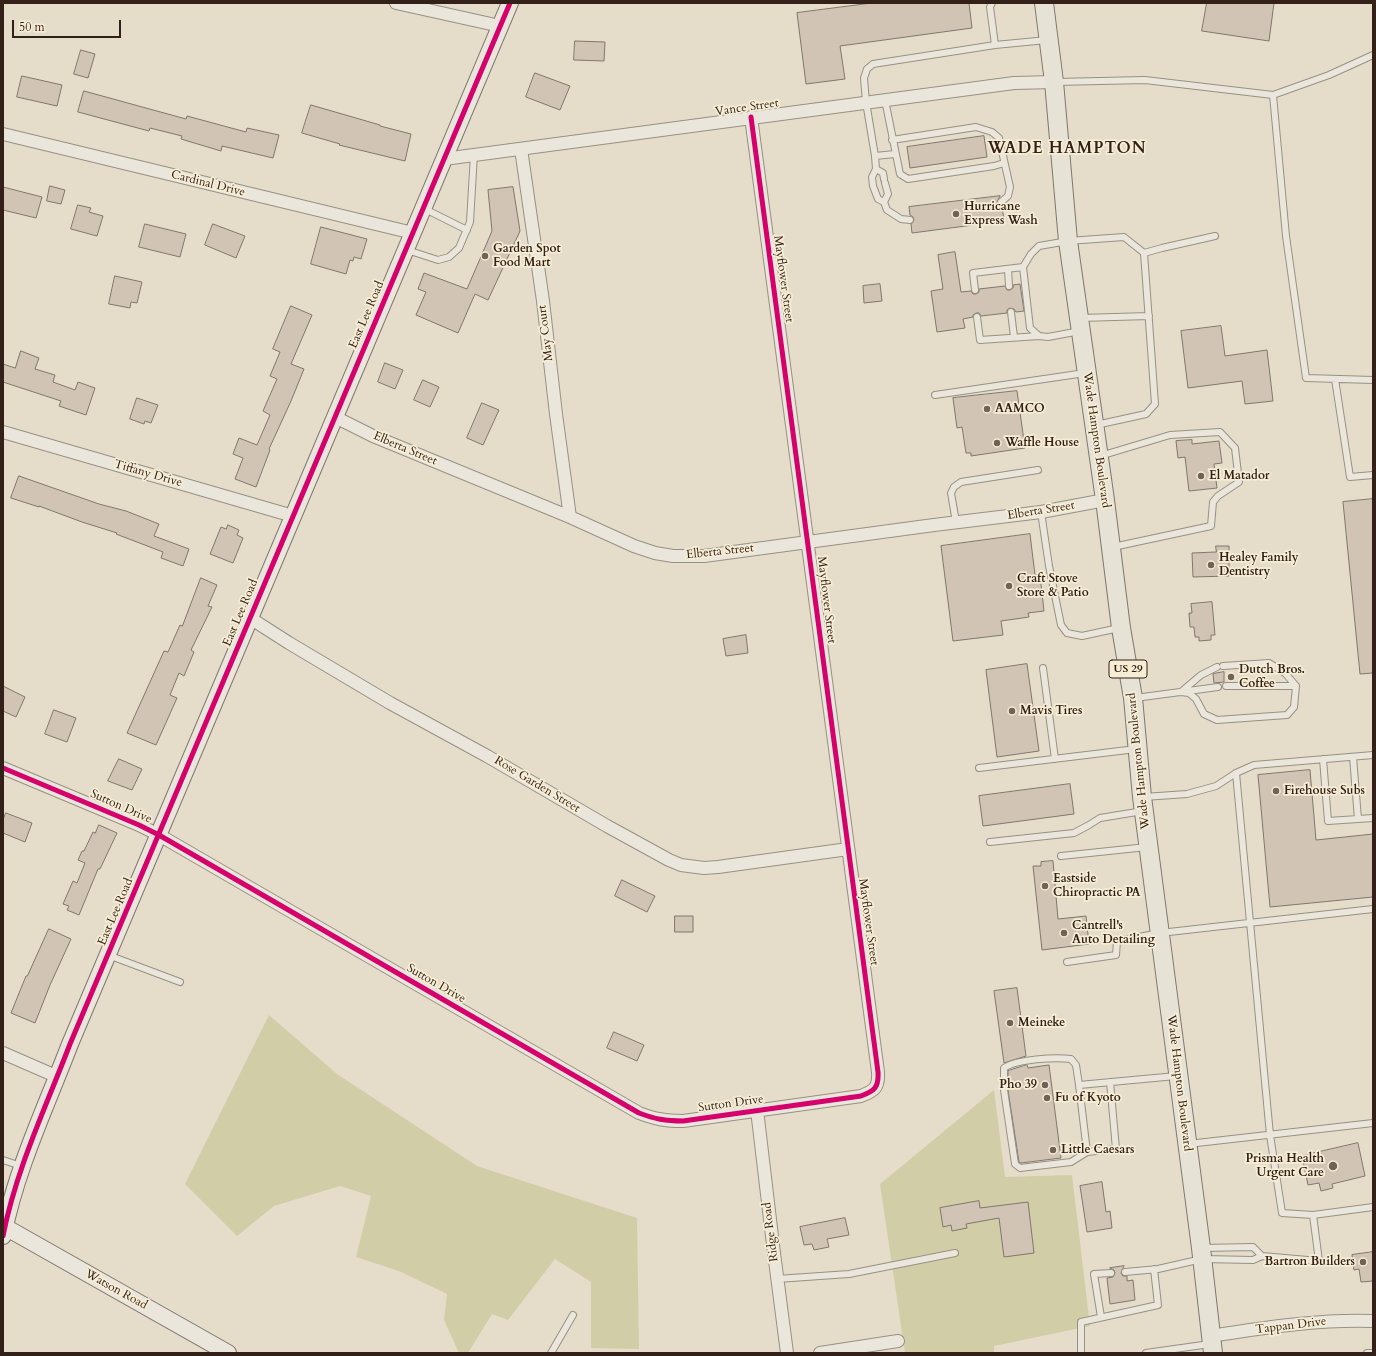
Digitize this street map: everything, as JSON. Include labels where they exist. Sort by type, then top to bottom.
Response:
[{"type":"main road","name":"Wade Hampton Boulevard","points":[[1044,3],[1054,82],[1068,241],[1099,456],[1121,628],[1133,698],[1143,804],[1201,1254],[1211,1344]]},
{"type":"street","points":[[396,3],[500,26]]},
{"type":"street","name":"East Lee Road","points":[[4,1231],[7,1206],[70,1044],[510,3]]},
{"type":"street","name":"Vance Street","points":[[444,159],[1014,83],[1054,82]]},
{"type":"street","name":"Mayflower Street","points":[[752,117],[878,1072],[876,1086]]},
{"type":"street","name":"Cardinal Drive","points":[[3,134],[413,233]]},
{"type":"street","name":"May Court","points":[[521,149],[542,293],[570,517]]},
{"type":"street","name":"Elberta Street","points":[[335,417],[373,436],[570,517],[634,546],[655,553],[672,556],[704,556],[1041,512],[1105,500]]},
{"type":"street","name":"Tiffany Drive","points":[[3,432],[293,516]]},
{"type":"street","name":"Rose Garden Street","points":[[250,618],[390,703],[487,756],[668,860],[704,868],[848,849]]},
{"type":"street","name":"Sutton Drive","points":[[3,768],[159,835],[639,1113],[656,1119],[683,1121],[861,1096],[871,1092],[876,1086]]},
{"type":"street","points":[[3,1053],[58,1077]]},
{"type":"street","name":"Ridge Road","points":[[757,1110],[787,1353]]},
{"type":"street","name":"Watson Road","points":[[4,1231],[228,1353]]},
{"type":"street","name":"Tappan Drive","points":[[1211,1344],[1295,1324],[1331,1321],[1373,1321]]},
{"type":"street","points":[[820,1353],[898,1341]]},
{"type":"lane","points":[[992,3],[990,7],[996,45]]},
{"type":"lane","points":[[910,220],[901,219],[887,210],[884,202],[878,199],[873,186],[872,177],[876,169],[866,102],[864,78],[867,69],[873,64],[996,45],[1048,40]]},
{"type":"lane","points":[[1054,82],[1144,80],[1273,95],[1329,74],[1373,55]]},
{"type":"lane","points":[[1273,95],[1286,236],[1306,378],[1373,380]]},
{"type":"lane","points":[[885,100],[900,174],[908,179],[994,166],[1004,163]]},
{"type":"lane","points":[[892,140],[976,126],[992,132],[999,138],[1010,187],[1008,196],[1001,202]]},
{"type":"lane","points":[[406,249],[438,260],[449,257],[459,248],[470,222],[474,154]]},
{"type":"lane","points":[[875,156],[895,154]]},
{"type":"lane","points":[[876,169],[883,173],[885,181],[888,194],[884,202]]},
{"type":"lane","points":[[424,208],[467,230]]},
{"type":"lane","points":[[1144,253],[1215,236]]},
{"type":"lane","points":[[1039,336],[1030,328],[1023,267],[1031,254],[1039,246],[1068,241],[1124,237],[1144,253],[1155,404],[1146,414],[1094,426]]},
{"type":"lane","points":[[975,290],[973,274],[1023,267]]},
{"type":"lane","points":[[1008,269],[1009,286]]},
{"type":"lane","points":[[1011,312],[1014,337]]},
{"type":"lane","points":[[977,317],[980,340],[1014,337],[1048,337],[1080,325],[1149,316]]},
{"type":"lane","points":[[935,395],[1087,373]]},
{"type":"lane","points":[[1335,379],[1350,477],[1373,475]]},
{"type":"lane","points":[[1099,456],[1170,435],[1220,432],[1235,448],[1240,482],[1218,496],[1213,502],[1211,526],[1111,548]]},
{"type":"lane","points":[[956,522],[951,493],[954,487],[960,482],[1038,470]]},
{"type":"lane","points":[[1041,512],[1049,566],[1061,625],[1067,633],[1082,636],[1121,628]]},
{"type":"lane","points":[[1269,663],[1285,673],[1296,686],[1294,707],[1287,715],[1218,720],[1204,714],[1196,700],[1189,693],[1181,692],[1201,675],[1220,667],[1269,663]]},
{"type":"lane","points":[[1043,668],[1054,759]]},
{"type":"lane","points":[[1226,686],[1296,686]]},
{"type":"lane","points":[[1133,698],[1218,687]]},
{"type":"lane","points":[[979,768],[1138,748]]},
{"type":"lane","points":[[990,842],[1074,832],[1100,818],[1143,804],[1216,786],[1236,773],[1254,765],[1373,755]]},
{"type":"lane","points":[[1353,757],[1358,819]]},
{"type":"lane","points":[[1323,759],[1328,821],[1373,818]]},
{"type":"lane","points":[[1236,773],[1270,1135],[1282,1213],[1313,1215],[1373,1207]]},
{"type":"lane","points":[[1061,856],[1149,847]]},
{"type":"lane","points":[[1067,962],[1116,955],[1117,941],[1160,933],[1373,909]]},
{"type":"lane","points":[[108,955],[180,982]]},
{"type":"lane","points":[[1087,1152],[1076,1065],[1071,1059],[1061,1058],[1015,1063],[1004,1068],[1004,1090],[1015,1164],[1020,1168],[1070,1162],[1087,1152],[1116,1149],[1110,1082]]},
{"type":"lane","points":[[1079,1085],[1178,1076]]},
{"type":"lane","points":[[1187,1144],[1373,1123]]},
{"type":"lane","points":[[3,1160],[23,1167]]},
{"type":"lane","points":[[1201,1254],[1253,1260],[1262,1256],[1319,1262],[1313,1215]]},
{"type":"lane","points":[[1125,1272],[1154,1270],[1201,1254],[1253,1247],[1262,1256]]},
{"type":"lane","points":[[777,1279],[848,1274],[955,1253]]},
{"type":"lane","points":[[1081,1353],[1081,1322],[1158,1305],[1154,1270]]},
{"type":"lane","points":[[1101,1317],[1094,1274],[1111,1273]]},
{"type":"lane","points":[[551,1353],[573,1315]]},
{"type":"lane","points":[[1146,1353],[1211,1344]]},
{"type":"lane","points":[[1368,1353],[1373,1353]]},
{"type":"shaded area","points":[[269,1015],[337,1074],[477,1166],[637,1218],[639,1349],[591,1348],[591,1282],[555,1259],[508,1320],[492,1314],[468,1353],[459,1353],[444,1320],[447,1294],[399,1271],[356,1257],[371,1196],[340,1186],[274,1206],[237,1236],[185,1184]]},
{"type":"shaded area","points":[[994,1090],[1005,1177],[1072,1175],[1090,1326],[994,1346],[994,1353],[905,1353],[880,1184]]},
{"type":"building","points":[[872,3],[969,3],[972,28],[840,46],[845,79],[806,84],[797,13]]},
{"type":"building","points":[[1207,3],[1274,3],[1269,41],[1202,31]]},
{"type":"building","points":[[575,41],[605,42],[604,61],[574,60]]},
{"type":"building","points":[[81,50],[95,54],[88,78],[74,74]]},
{"type":"building","points":[[535,73],[570,86],[560,110],[526,97]]},
{"type":"building","points":[[22,76],[62,85],[57,106],[17,97]]},
{"type":"building","points":[[84,91],[186,119],[187,116],[246,132],[247,128],[279,135],[273,158],[222,146],[221,151],[181,139],[182,136],[150,128],[149,131],[78,112]]},
{"type":"building","points":[[311,105],[411,134],[405,161],[339,145],[340,144],[302,133]]},
{"type":"building","points":[[984,136],[987,157],[910,168],[907,147]]},
{"type":"building","points":[[50,186],[65,190],[61,204],[47,201]]},
{"type":"building","points":[[3,187],[42,197],[36,218],[3,210]]},
{"type":"building","points":[[513,187],[520,231],[488,300],[475,294],[458,333],[416,315],[426,292],[418,289],[424,273],[467,289],[492,231],[488,190]]},
{"type":"building","name":"Hurricane Express Wash","points":[[1000,196],[997,202],[998,205],[1002,206],[1004,221],[912,233],[911,224],[914,220],[910,215],[909,207]]},
{"type":"building","points":[[78,205],[91,208],[89,212],[103,216],[97,236],[71,229]]},
{"type":"building","points":[[145,224],[186,234],[180,257],[139,247]]},
{"type":"building","points":[[213,224],[245,236],[236,258],[205,245]]},
{"type":"building","points":[[321,227],[367,239],[361,259],[354,257],[353,261],[350,260],[346,274],[311,264]]},
{"type":"building","points":[[955,252],[961,292],[971,291],[973,294],[976,294],[979,292],[979,289],[1005,286],[1007,290],[1010,290],[1013,288],[1013,285],[1020,284],[1024,311],[1016,312],[1014,309],[1010,308],[1007,310],[1007,313],[981,316],[979,313],[976,313],[973,317],[963,319],[965,328],[937,332],[931,291],[943,289],[938,255]]},
{"type":"building","points":[[115,276],[142,282],[137,303],[131,302],[130,308],[109,304]]},
{"type":"building","points":[[880,284],[882,301],[864,303],[863,286]]},
{"type":"building","points":[[291,306],[312,315],[291,364],[304,369],[269,449],[270,450],[256,487],[235,479],[243,458],[233,454],[239,438],[257,445],[270,415],[263,411],[277,379],[270,376],[280,352],[273,349]]},
{"type":"building","points":[[1221,326],[1225,356],[1267,350],[1273,401],[1245,404],[1242,381],[1188,388],[1181,331]]},
{"type":"building","points":[[21,351],[39,358],[35,369],[55,375],[53,382],[75,390],[78,382],[95,388],[86,415],[59,406],[61,401],[3,382],[3,364],[15,368]]},
{"type":"building","points":[[385,363],[403,370],[395,389],[378,382]]},
{"type":"building","points":[[423,380],[439,387],[430,407],[414,400]]},
{"type":"building","points":[[1017,391],[1025,448],[971,456],[971,453],[966,453],[962,427],[957,428],[953,398]]},
{"type":"building","points":[[137,398],[158,405],[151,423],[145,421],[144,424],[130,419]]},
{"type":"building","points":[[482,403],[499,410],[483,445],[467,438]]},
{"type":"building","name":"El Matador","points":[[1192,440],[1192,444],[1219,441],[1222,463],[1214,464],[1217,488],[1189,491],[1185,457],[1178,458],[1176,441]]},
{"type":"building","points":[[19,476],[99,504],[126,511],[159,524],[154,536],[189,549],[183,566],[161,558],[163,552],[116,534],[117,533],[11,498]]},
{"type":"building","points":[[1373,499],[1373,673],[1360,674],[1343,502]]},
{"type":"building","points":[[228,525],[239,530],[237,535],[243,538],[233,563],[210,554],[221,527],[226,529]]},
{"type":"building","name":"Craft Stove Store & Patio","points":[[1030,534],[1035,575],[1040,575],[1044,611],[1028,613],[1029,617],[1001,621],[1003,635],[953,641],[941,546]]},
{"type":"building","name":"Healey Family Dentistry","points":[[1216,546],[1229,546],[1229,576],[1193,577],[1192,553],[1216,552]]},
{"type":"building","points":[[201,578],[217,585],[208,606],[212,607],[191,650],[194,652],[184,676],[179,673],[170,695],[177,698],[156,745],[127,733],[164,651],[168,652],[180,625],[182,626]]},
{"type":"building","points":[[1212,602],[1215,635],[1211,635],[1211,640],[1199,641],[1199,637],[1195,637],[1194,627],[1190,627],[1189,613],[1192,613],[1191,604]]},
{"type":"building","points":[[746,635],[748,653],[726,656],[723,639]]},
{"type":"building","name":"Mavis Tires","points":[[1027,664],[1039,751],[997,757],[986,670]]},
{"type":"building","points":[[1224,672],[1224,682],[1214,683],[1213,674]]},
{"type":"building","points":[[3,686],[25,697],[16,717],[3,711]]},
{"type":"building","points":[[54,710],[76,718],[67,742],[45,734]]},
{"type":"building","points":[[119,759],[142,769],[132,790],[108,781]]},
{"type":"building","points":[[1310,770],[1316,840],[1373,834],[1373,897],[1270,907],[1258,775]]},
{"type":"building","points":[[1070,784],[1074,814],[983,826],[979,796]]},
{"type":"building","points":[[6,813],[32,823],[25,842],[3,833],[3,820]]},
{"type":"building","points":[[99,825],[117,833],[100,869],[98,869],[79,915],[67,910],[69,906],[63,904],[73,881],[77,883],[85,863],[78,860],[82,851],[84,851],[93,832],[95,833]]},
{"type":"building","points":[[1053,861],[1058,919],[1086,916],[1089,944],[1042,950],[1033,866],[1041,866],[1041,862]]},
{"type":"building","points":[[622,880],[655,896],[647,912],[615,896]]},
{"type":"building","points":[[675,916],[693,916],[693,932],[675,932]]},
{"type":"building","points":[[49,929],[71,939],[35,1023],[11,1013],[26,976]]},
{"type":"building","name":"Meineke","points":[[1017,988],[1026,1056],[1004,1063],[994,991]]},
{"type":"building","points":[[614,1032],[644,1045],[637,1061],[607,1048]]},
{"type":"building","points":[[1027,1065],[1028,1068],[1049,1065],[1061,1158],[1019,1162],[1008,1090],[1008,1071]]},
{"type":"building","name":"Prisma Health Urgent Care","points":[[1358,1143],[1365,1176],[1332,1184],[1333,1188],[1321,1191],[1319,1183],[1308,1185],[1302,1156]]},
{"type":"building","points":[[1102,1182],[1106,1212],[1110,1211],[1112,1228],[1087,1232],[1080,1186]]},
{"type":"building","points":[[979,1201],[980,1208],[1028,1202],[1034,1253],[1004,1257],[999,1218],[966,1224],[967,1228],[952,1231],[951,1225],[943,1227],[940,1208]]},
{"type":"building","points":[[845,1218],[849,1235],[827,1239],[829,1247],[814,1250],[812,1244],[804,1245],[800,1227]]},
{"type":"building","name":"Bartron Builders","points":[[1373,1252],[1373,1281],[1361,1282],[1359,1269],[1354,1270],[1352,1255]]},
{"type":"building","points":[[1124,1266],[1121,1273],[1123,1276],[1127,1276],[1127,1281],[1133,1280],[1135,1300],[1110,1304],[1107,1278],[1113,1277],[1115,1273],[1114,1270],[1110,1268]]},
{"type":"cycle path","points":[[3,1236],[16,1187],[32,1138],[70,1044],[510,3]]},
{"type":"cycle path","points":[[3,768],[139,825],[159,835],[639,1113],[660,1119],[683,1121],[861,1096],[875,1088],[878,1082],[878,1072],[751,117]]},
{"type":"place","name":"Hurricane Express Wash","points":[[956,214]]},
{"type":"place","name":"Garden Spot Food Mart","points":[[485,256]]},
{"type":"place","name":"AAMCO","points":[[987,409]]},
{"type":"place","name":"Waffle House","points":[[997,443]]},
{"type":"place","name":"El Matador","points":[[1201,476]]},
{"type":"place","name":"Healey Family Dentistry","points":[[1211,565]]},
{"type":"place","name":"Craft Stove Store & Patio","points":[[1009,586]]},
{"type":"place","name":"Dutch Bros. Coffee","points":[[1231,677]]},
{"type":"place","name":"Mavis Tires","points":[[1012,711]]},
{"type":"place","name":"Firehouse Subs","points":[[1276,791]]},
{"type":"place","name":"Eastside Chiropractic PA","points":[[1045,886]]},
{"type":"place","name":"Cantrell's Auto Detailing","points":[[1064,933]]},
{"type":"place","name":"Meineke","points":[[1010,1023]]},
{"type":"place","name":"Pho 39","points":[[1045,1085]]},
{"type":"place","name":"Fu of Kyoto","points":[[1047,1098]]},
{"type":"place","name":"Little Caesars","points":[[1053,1150]]},
{"type":"place","name":"Prisma Health Urgent Care","points":[[1333,1166]]},
{"type":"place","name":"Bartron Builders","points":[[1363,1262]]},
{"type":"district","name":"WADE HAMPTON","points":[[1067,149]]}]
